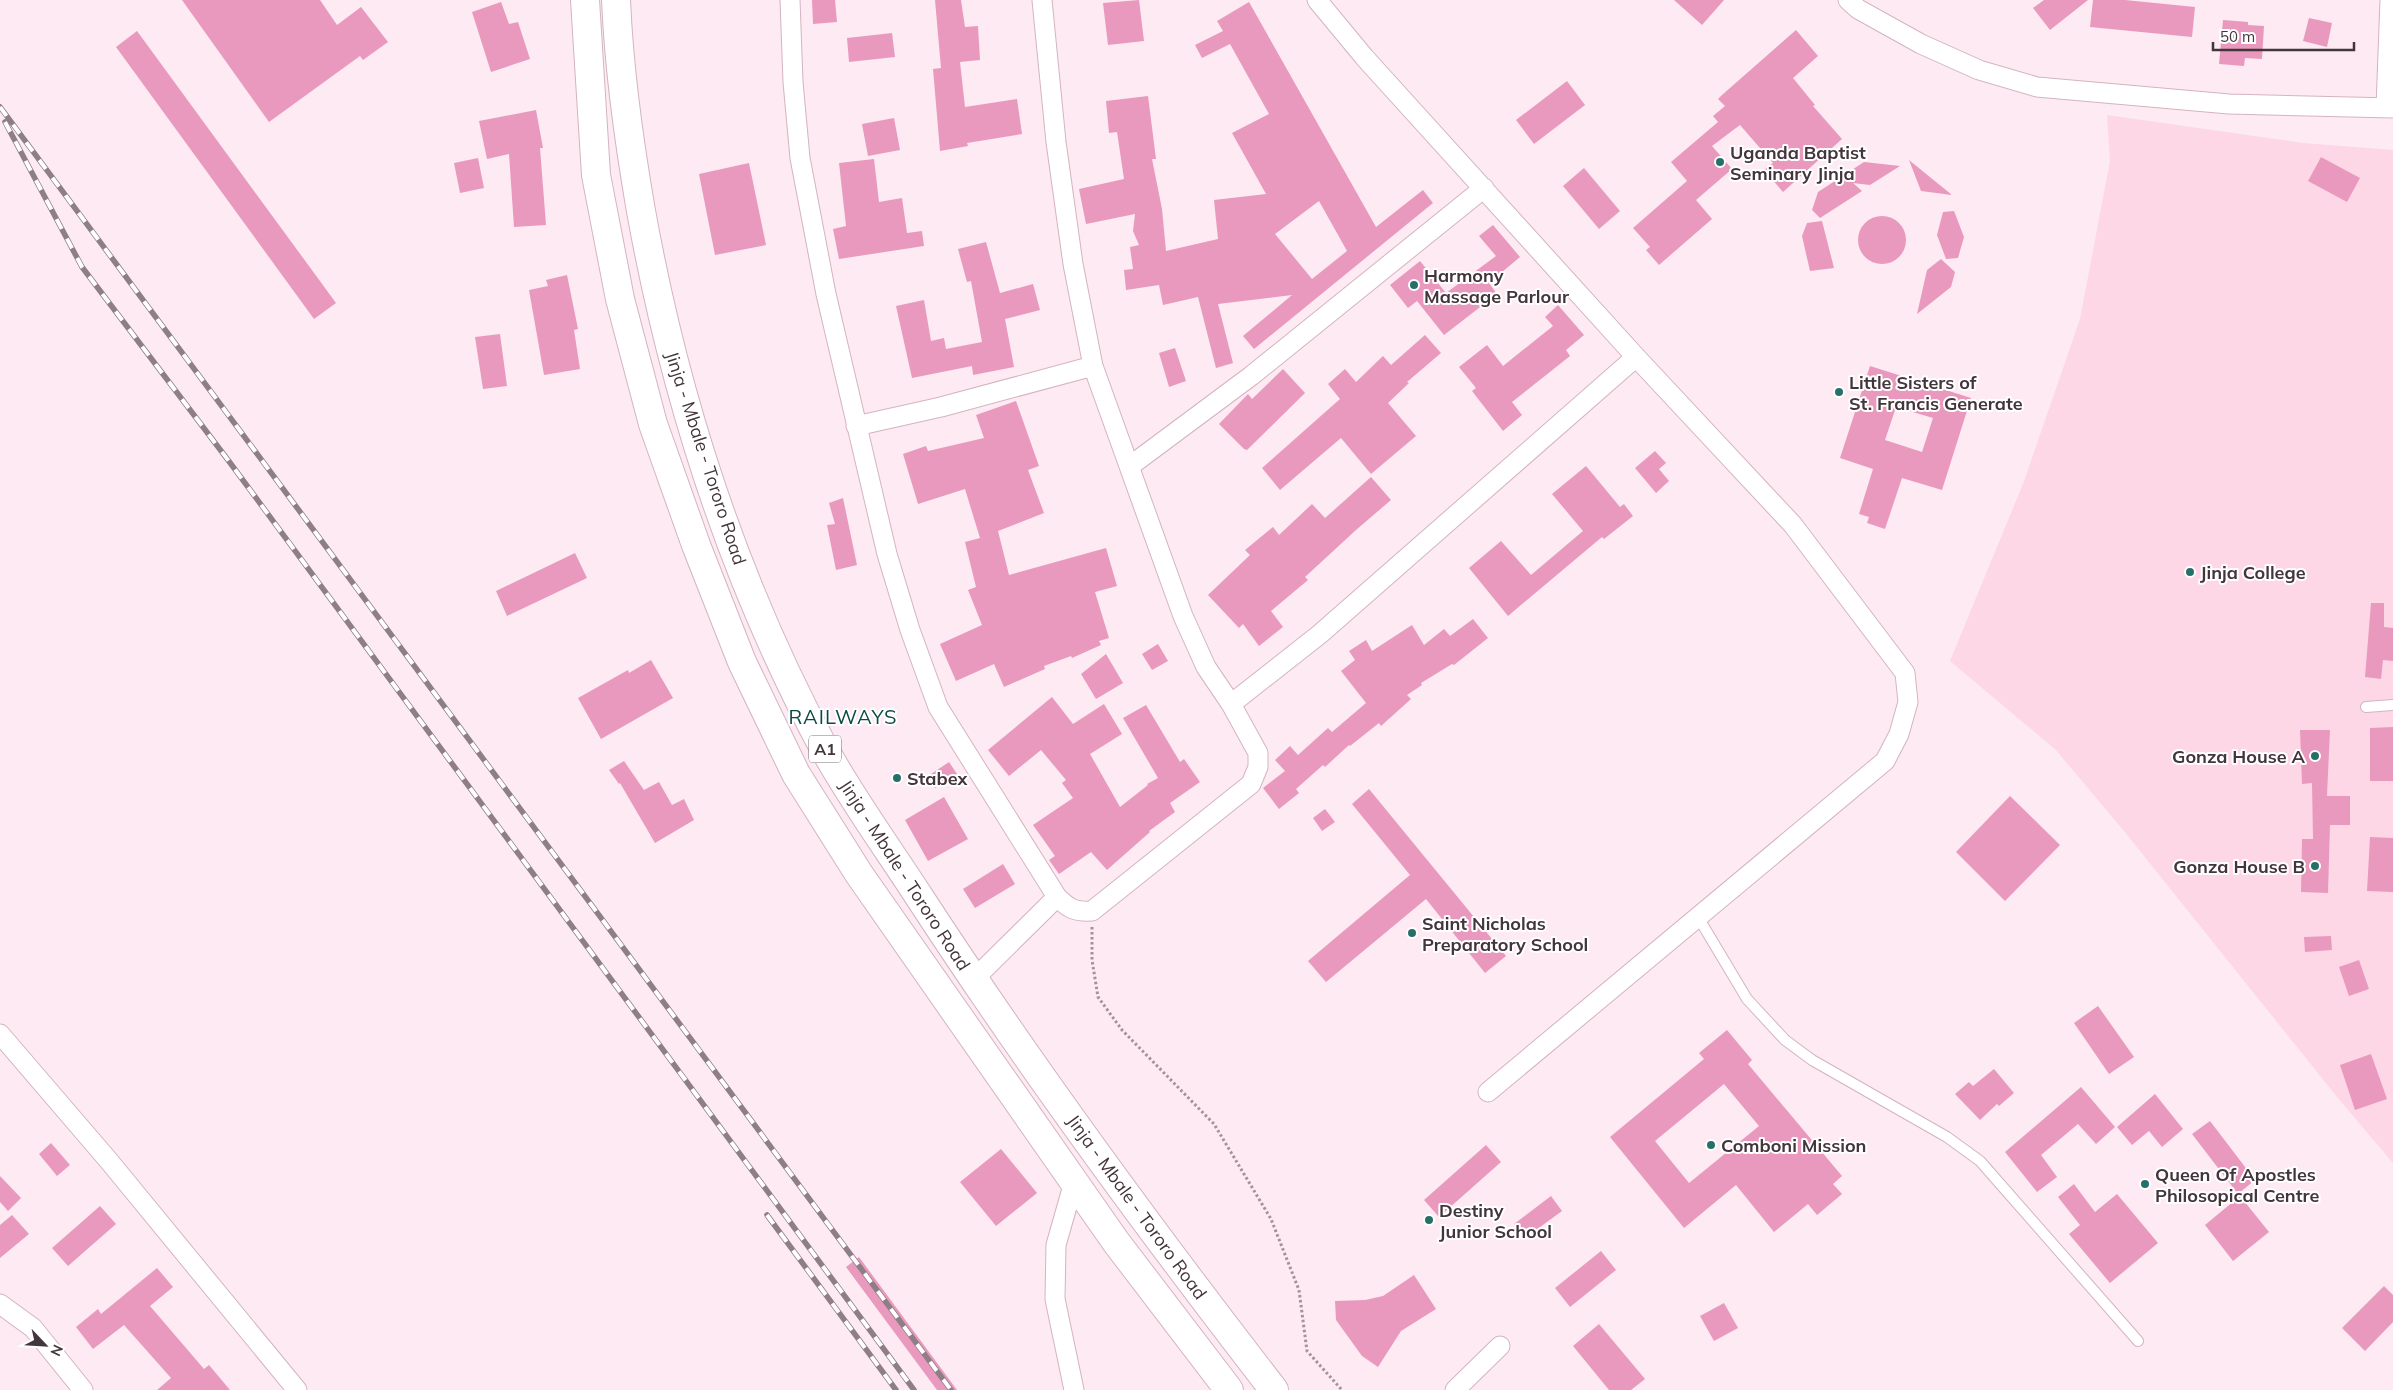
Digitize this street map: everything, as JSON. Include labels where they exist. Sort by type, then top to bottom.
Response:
[{"type":"highway","name":"Jinja - Mbale - Tororo Road","points":[[585,0],[596,175],[620,299],[652,424],[696,545],[742,662],[796,774],[859,874],[1116,1242],[1229,1390]]},
{"type":"highway","name":"Jinja - Mbale - Tororo Road","points":[[616,0],[617,31],[632,159],[653,278],[679,385],[721,516],[770,638],[827,754],[973,980],[1133,1203],[1274,1390]]},
{"type":"street","points":[[790,0],[793,82],[800,158],[826,294],[856,426],[887,554],[910,630],[938,707],[1057,897],[1068,908],[1077,912],[1092,911],[1251,784],[1258,767],[1258,753],[1206,667],[1183,616],[1093,366],[1073,264],[1056,142],[1042,0]]},
{"type":"street","points":[[1317,0],[1364,58],[1484,188],[1636,358],[1793,525],[1905,673],[1908,702],[1899,734],[1885,761],[1488,1092]]},
{"type":"street","points":[[1848,0],[1858,9],[1921,44],[1979,70],[2037,87],[2229,104],[2389,108],[2390,0]]},
{"type":"street","points":[[1130,466],[1251,376],[1484,188]]},
{"type":"street","points":[[1230,704],[1320,634],[1636,358]]},
{"type":"street","points":[[856,426],[941,407],[1093,366]]},
{"type":"street","points":[[973,980],[1057,897]]},
{"type":"street","points":[[0,1034],[109,1161],[297,1390]]},
{"type":"street","points":[[1074,1182],[1056,1245],[1055,1299],[1074,1390]]},
{"type":"street","points":[[0,1304],[33,1328],[82,1390]]},
{"type":"street","points":[[1455,1390],[1500,1346]]},
{"type":"lane","points":[[2366,707],[2393,705]]},
{"type":"lane","points":[[1698,917],[1747,999],[1785,1040],[1812,1060],[1947,1136],[1980,1161],[2138,1341]]},
{"type":"path","points":[[1092,911],[1092,960],[1098,997],[1122,1030],[1214,1124],[1271,1219],[1299,1290],[1307,1351],[1342,1390]]},
{"type":"shaded area","name":"Jinja College","points":[[2107,115],[2303,143],[2393,150],[2393,1163],[2337,1097],[2124,831],[2055,749],[1950,661],[2023,484],[2080,319],[2110,161]]},
{"type":"building","points":[[182,0],[320,0],[337,25],[361,7],[388,42],[363,60],[360,56],[269,122]]},
{"type":"building","points":[[812,0],[835,0],[837,22],[813,24]]},
{"type":"building","points":[[935,0],[961,0],[965,27],[978,26],[980,60],[960,62],[965,107],[1017,99],[1022,134],[967,143],[968,146],[940,151],[933,69],[941,68]]},
{"type":"building","points":[[1139,0],[1144,41],[1108,45],[1103,3]]},
{"type":"building","points":[[1674,0],[1724,0],[1702,25]]},
{"type":"building","points":[[2044,0],[2088,0],[2050,30],[2033,8]]},
{"type":"building","points":[[2093,0],[2125,0],[2195,7],[2192,37],[2090,27]]},
{"type":"building","points":[[501,2],[509,24],[518,22],[530,59],[491,72],[472,12]]},
{"type":"building","points":[[1249,2],[1376,227],[1423,190],[1433,203],[1254,349],[1243,336],[1292,295],[1218,304],[1233,363],[1216,368],[1198,297],[1163,305],[1159,285],[1126,290],[1124,270],[1133,269],[1130,247],[1139,245],[1133,231],[1135,214],[1086,224],[1079,189],[1124,179],[1117,132],[1109,133],[1106,101],[1148,96],[1156,159],[1152,159],[1162,209],[1166,251],[1218,239],[1214,200],[1266,194],[1232,133],[1269,114],[1230,44],[1202,58],[1195,45],[1223,31],[1217,21]],"holes":[[[1319,201],[1347,251],[1312,279],[1275,234]]]},
{"type":"building","points":[[2309,18],[2332,23],[2327,47],[2303,41]]},
{"type":"building","points":[[2223,20],[2248,22],[2248,25],[2264,26],[2262,59],[2245,58],[2244,66],[2219,64]]},
{"type":"building","points":[[1796,30],[1818,56],[1793,78],[1815,105],[1813,106],[1842,139],[1783,192],[1764,170],[1773,163],[1740,125],[1712,146],[1732,169],[1696,200],[1712,219],[1659,265],[1646,250],[1650,247],[1633,228],[1687,181],[1671,162],[1718,122],[1713,116],[1725,106],[1718,99]]},
{"type":"building","points":[[137,31],[336,303],[314,319],[116,47]]},
{"type":"building","points":[[892,33],[895,57],[849,62],[847,38]]},
{"type":"building","points":[[1567,81],[1585,105],[1534,144],[1516,120]]},
{"type":"building","points":[[536,110],[543,148],[540,148],[546,225],[514,227],[509,154],[487,159],[479,121]]},
{"type":"building","points":[[894,118],[900,150],[868,156],[862,124]]},
{"type":"building","points":[[2321,157],[2360,178],[2347,202],[2308,181]]},
{"type":"building","points":[[478,158],[484,188],[460,193],[454,163]]},
{"type":"building","points":[[874,159],[879,202],[902,198],[907,233],[922,231],[924,246],[839,259],[833,229],[846,226],[839,163]]},
{"type":"building","points":[[1909,160],[1952,195],[1921,191]]},
{"type":"building","points":[[1864,162],[1900,166],[1870,185],[1853,183],[1862,191],[1820,218],[1812,210],[1818,192]]},
{"type":"building","points":[[749,163],[766,245],[715,255],[699,174]]},
{"type":"building","points":[[1584,168],[1620,211],[1599,229],[1563,186]]},
{"type":"building","points":[[1954,211],[1964,237],[1958,258],[1946,259],[1937,235],[1943,212]]},
{"type":"building","points":[[1877,216],[1887,216],[1896,220],[1902,226],[1905,231],[1905,249],[1896,260],[1887,264],[1877,264],[1868,260],[1862,254],[1858,245],[1858,235],[1862,226],[1868,220]]},
{"type":"building","points":[[1822,221],[1834,268],[1810,271],[1802,236],[1807,223]]},
{"type":"building","points":[[1493,225],[1520,257],[1489,283],[1497,294],[1444,335],[1417,301],[1408,308],[1390,285],[1420,261],[1446,293],[1496,256],[1479,236]]},
{"type":"building","points":[[986,242],[1000,293],[1033,284],[1040,310],[1005,319],[1014,367],[973,375],[972,366],[912,378],[896,306],[924,300],[931,341],[944,338],[946,349],[982,342],[971,281],[967,282],[958,249]]},
{"type":"building","points":[[1941,259],[1955,272],[1951,287],[1917,314],[1927,270]]},
{"type":"building","points":[[567,275],[578,329],[574,330],[580,369],[544,375],[529,290],[548,286],[546,280]]},
{"type":"building","points":[[1558,305],[1584,335],[1566,350],[1570,356],[1512,402],[1522,415],[1503,431],[1472,391],[1476,388],[1459,367],[1487,345],[1503,366],[1553,326],[1545,317]]},
{"type":"building","points":[[500,334],[507,386],[483,389],[475,337]]},
{"type":"building","points":[[1425,335],[1441,353],[1407,382],[1409,383],[1388,403],[1416,436],[1371,474],[1341,438],[1280,490],[1262,468],[1340,399],[1328,384],[1345,369],[1356,382],[1383,356],[1391,365]]},
{"type":"building","points":[[1175,348],[1186,381],[1169,387],[1159,353]]},
{"type":"building","points":[[1870,366],[1971,398],[1942,490],[1902,478],[1885,529],[1867,523],[1869,517],[1859,514],[1873,469],[1840,458]],"holes":[[[1896,407],[1933,418],[1922,452],[1885,440]]]},
{"type":"building","points":[[1283,369],[1305,393],[1247,450],[1244,449],[1219,424],[1248,394],[1252,399]]},
{"type":"building","points":[[1016,401],[1039,466],[1028,470],[1044,513],[998,531],[1009,575],[1106,548],[1117,586],[1095,592],[1109,638],[1099,641],[1101,645],[1072,658],[1071,656],[1044,666],[1045,669],[1004,687],[994,664],[956,681],[940,644],[982,625],[968,590],[976,587],[965,542],[980,538],[965,489],[918,504],[903,454],[926,446],[928,451],[984,438],[976,415]]},
{"type":"building","points":[[1655,451],[1666,463],[1659,469],[1669,481],[1656,493],[1635,468]]},
{"type":"building","points":[[1586,466],[1620,507],[1624,504],[1633,516],[1604,539],[1602,537],[1508,616],[1469,568],[1501,541],[1531,575],[1583,531],[1552,494]]},
{"type":"building","points":[[1371,477],[1391,500],[1305,577],[1308,580],[1271,611],[1283,627],[1259,646],[1243,624],[1239,628],[1208,595],[1250,555],[1245,550],[1273,527],[1279,535],[1312,504],[1325,518]]},
{"type":"building","points":[[843,498],[857,565],[836,570],[827,525],[835,524],[829,503]]},
{"type":"building","points":[[575,553],[587,578],[507,616],[496,591]]},
{"type":"building","points":[[2371,603],[2384,603],[2384,627],[2393,628],[2393,661],[2383,660],[2381,679],[2365,677]]},
{"type":"building","points":[[1473,619],[1488,638],[1454,665],[1452,664],[1421,683],[1422,685],[1407,695],[1411,699],[1381,726],[1379,723],[1349,745],[1325,767],[1323,765],[1296,789],[1299,793],[1279,809],[1263,788],[1285,771],[1275,760],[1290,746],[1298,755],[1328,728],[1332,732],[1366,703],[1341,671],[1355,660],[1349,651],[1366,640],[1372,651],[1412,625],[1424,645],[1444,629],[1450,636]]},
{"type":"building","points":[[1158,644],[1168,661],[1152,670],[1142,654]]},
{"type":"building","points":[[1106,654],[1123,683],[1096,699],[1081,674]]},
{"type":"building","points":[[651,660],[673,698],[601,739],[578,698],[628,670],[629,673]]},
{"type":"building","points":[[1052,697],[1073,724],[1104,704],[1122,734],[1090,754],[1120,807],[1147,784],[1158,778],[1123,718],[1146,705],[1180,762],[1184,759],[1200,782],[1170,803],[1175,812],[1149,831],[1107,870],[1091,852],[1059,874],[1049,860],[1055,856],[1033,825],[1073,798],[1062,783],[1066,780],[1041,750],[1009,776],[988,750]]},
{"type":"building","points":[[2393,727],[2393,781],[2370,781],[2370,728]]},
{"type":"building","points":[[2300,730],[2330,730],[2327,796],[2350,796],[2350,825],[2330,825],[2328,893],[2301,892],[2302,839],[2313,839],[2312,783],[2302,784]]},
{"type":"building","points":[[624,761],[644,790],[659,782],[672,805],[684,799],[694,820],[655,843],[620,783],[609,770]]},
{"type":"building","points":[[949,762],[957,774],[935,788],[928,776]]},
{"type":"building","points":[[1369,789],[1506,956],[1485,973],[1426,899],[1326,982],[1308,961],[1410,875],[1352,804]]},
{"type":"building","points":[[2010,796],[2060,845],[2005,901],[1956,852]]},
{"type":"building","points":[[944,797],[968,839],[928,861],[905,820]]},
{"type":"building","points":[[1325,809],[1335,822],[1322,831],[1313,818]]},
{"type":"building","points":[[2370,837],[2393,838],[2393,892],[2367,891]]},
{"type":"building","points":[[1003,864],[1015,884],[975,908],[963,889]]},
{"type":"building","points":[[2331,936],[2332,950],[2305,952],[2304,937]]},
{"type":"building","points":[[2359,960],[2369,989],[2349,996],[2339,967]]},
{"type":"building","points":[[2098,1006],[2134,1057],[2109,1074],[2074,1023]]},
{"type":"building","points":[[1727,1030],[1752,1060],[1748,1064],[1842,1176],[1833,1184],[1842,1194],[1817,1215],[1808,1204],[1774,1232],[1736,1185],[1684,1228],[1610,1137],[1704,1059],[1699,1053]],"holes":[[[1724,1084],[1759,1126],[1689,1183],[1655,1141]]]},
{"type":"building","points":[[2371,1054],[2387,1099],[2355,1110],[2340,1065]]},
{"type":"building","points":[[1994,1069],[2014,1093],[1999,1106],[1997,1104],[1980,1120],[1955,1094],[1969,1082],[1973,1086]]},
{"type":"building","points":[[2081,1087],[2115,1127],[2096,1144],[2078,1124],[2041,1155],[2057,1177],[2037,1192],[2005,1152]]},
{"type":"building","points":[[2155,1094],[2183,1129],[2162,1147],[2149,1131],[2132,1145],[2117,1127]]},
{"type":"building","points":[[2210,1121],[2255,1180],[2238,1194],[2192,1134]]},
{"type":"building","points":[[51,1143],[70,1165],[57,1176],[39,1154]]},
{"type":"building","points":[[1486,1145],[1501,1162],[1439,1217],[1424,1200]]},
{"type":"building","points":[[1001,1149],[1037,1193],[996,1226],[960,1182]]},
{"type":"building","points":[[0,1176],[21,1198],[8,1211],[0,1202]]},
{"type":"building","points":[[2074,1184],[2095,1212],[2117,1194],[2158,1243],[2110,1283],[2069,1234],[2080,1225],[2058,1197]]},
{"type":"building","points":[[1551,1196],[1562,1211],[1525,1238],[1514,1224]]},
{"type":"building","points":[[2240,1196],[2269,1232],[2233,1261],[2205,1225]]},
{"type":"building","points":[[100,1206],[116,1224],[68,1266],[52,1248]]},
{"type":"building","points":[[12,1215],[29,1234],[0,1258],[0,1225]]},
{"type":"building","points":[[1601,1251],[1616,1270],[1570,1307],[1555,1288]]},
{"type":"building","points":[[859,1257],[957,1390],[937,1390],[846,1267]]},
{"type":"building","points":[[157,1268],[173,1287],[150,1306],[204,1369],[209,1365],[230,1390],[157,1390],[171,1378],[124,1325],[93,1349],[76,1327],[98,1309],[101,1314]]},
{"type":"building","points":[[1414,1275],[1436,1309],[1401,1331],[1378,1367],[1362,1356],[1336,1320],[1335,1301],[1365,1300],[1383,1296]]},
{"type":"building","points":[[2384,1286],[2393,1295],[2393,1322],[2365,1351],[2342,1328]]},
{"type":"building","points":[[1724,1303],[1738,1328],[1714,1341],[1700,1316]]},
{"type":"building","points":[[1599,1324],[1645,1379],[1631,1390],[1609,1390],[1573,1346]]},
{"type":"railway","points":[[0,107],[951,1390]]},
{"type":"railway","points":[[5,122],[82,267],[231,464],[914,1390]]},
{"type":"railway","points":[[767,1215],[896,1390]]},
{"type":"place","name":"Uganda Baptist Seminary Jinja","points":[[1720,162]]},
{"type":"place","name":"Harmony Massage Parlour","points":[[1414,285]]},
{"type":"place","name":"Little Sisters of St. Francis Generate","points":[[1839,392]]},
{"type":"place","name":"Jinja College","points":[[2190,572]]},
{"type":"place","name":"Gonza House A","points":[[2315,756]]},
{"type":"place","name":"Stabex","points":[[897,778]]},
{"type":"place","name":"Gonza House B","points":[[2315,866]]},
{"type":"place","name":"Saint Nicholas Preparatory School","points":[[1412,933]]},
{"type":"place","name":"Comboni Mission","points":[[1711,1145]]},
{"type":"place","name":"Queen Of Apostles Philosopical Centre","points":[[2145,1184]]},
{"type":"place","name":"Destiny Junior School","points":[[1429,1220]]},
{"type":"district","name":"RAILWAYS","points":[[843,716]]}]
